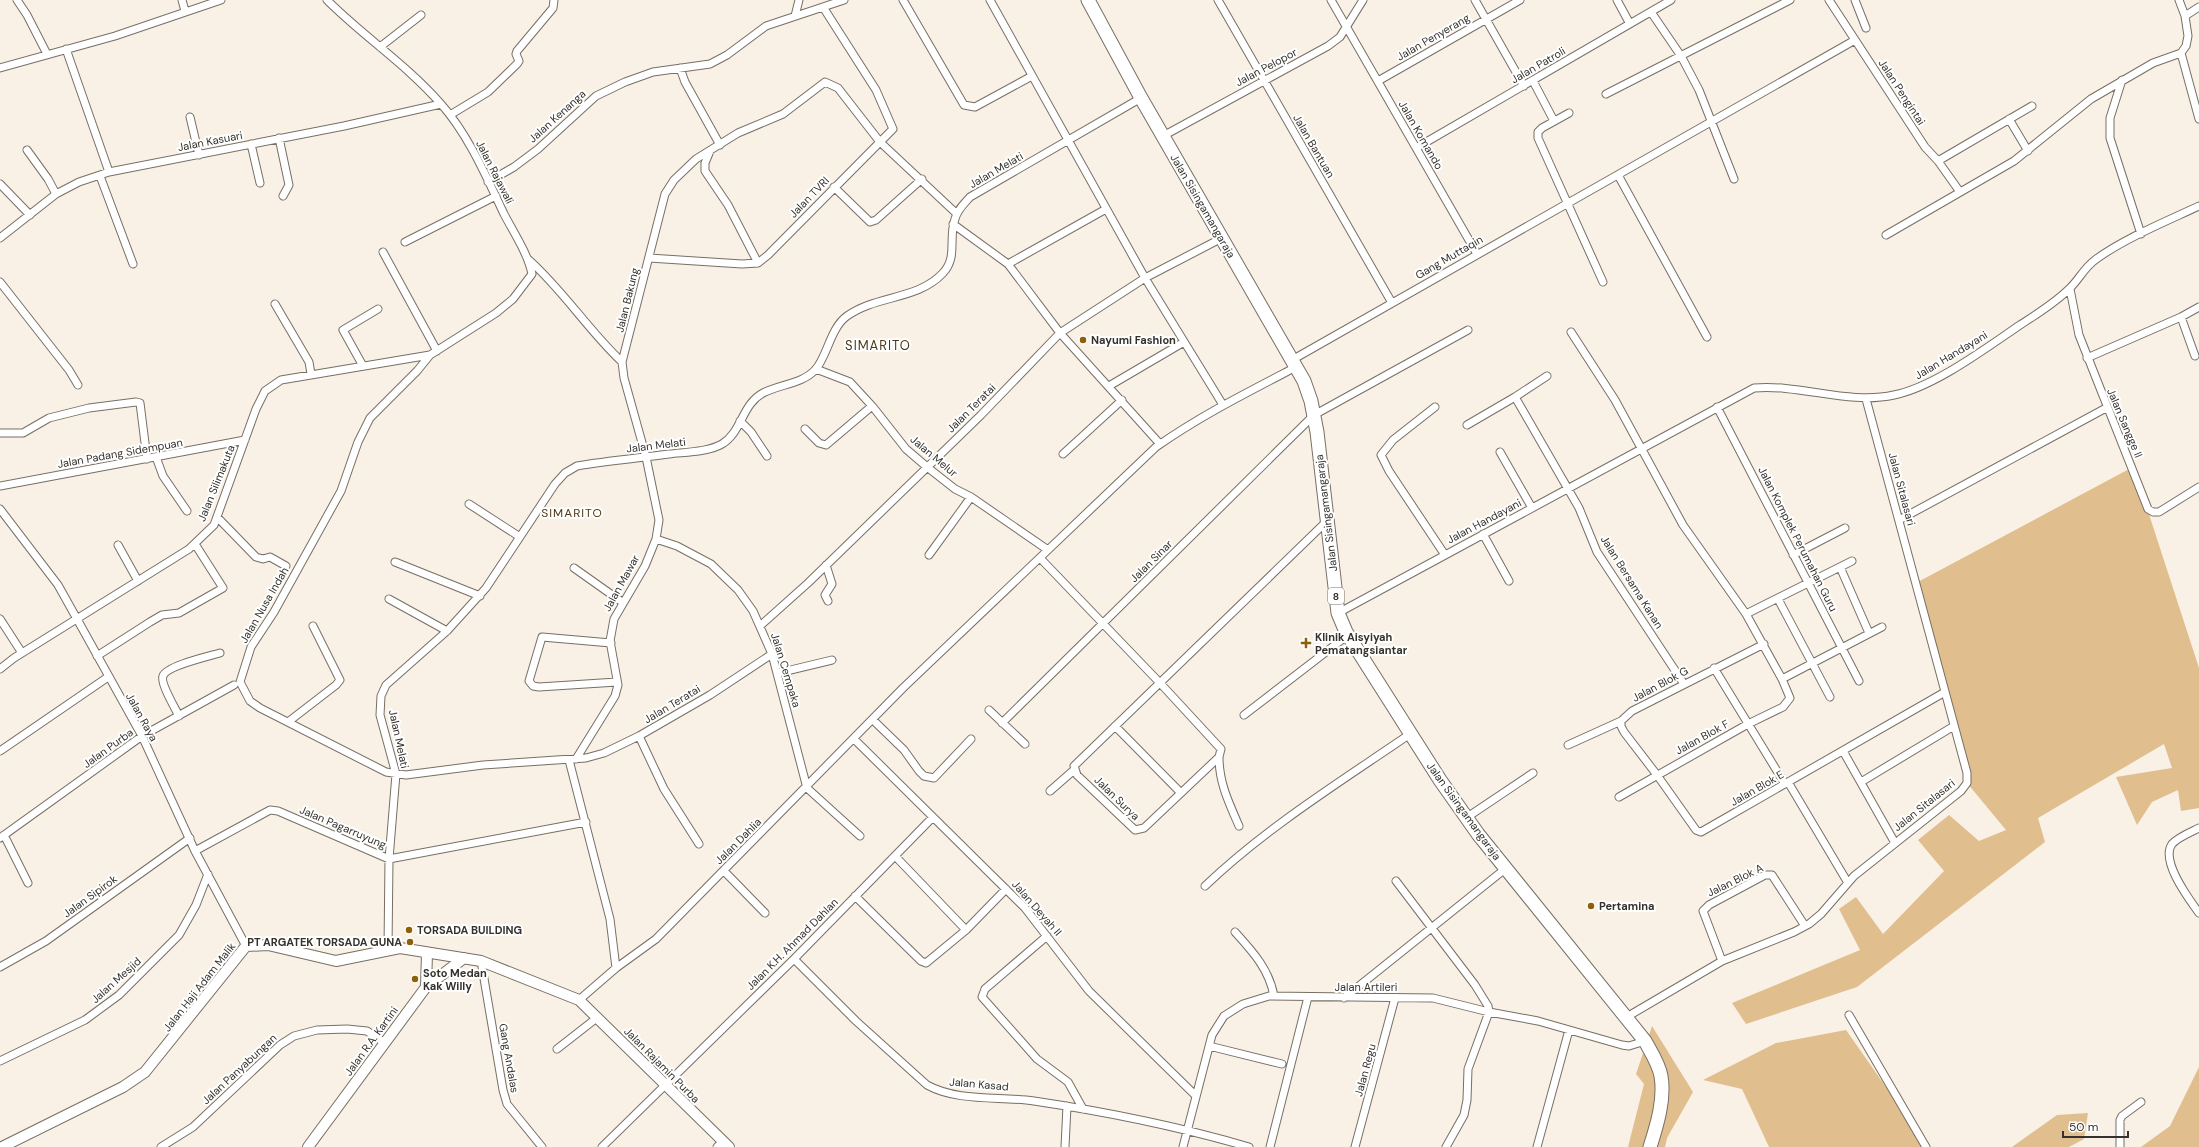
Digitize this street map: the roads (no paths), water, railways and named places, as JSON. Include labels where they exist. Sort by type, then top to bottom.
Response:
[{"type":"highway","name":"Jalan Sisingamangaraja","points":[[1088,0],[1141,98],[1304,381],[1314,415],[1338,613],[1348,635],[1410,734],[1466,818],[1645,1042],[1661,1074],[1662,1087],[1658,1118],[1650,1147]]},
{"type":"street","points":[[17,0],[27,15],[47,54]]},
{"type":"street","points":[[182,0],[185,11]]},
{"type":"street","points":[[0,68],[115,36],[221,0]]},
{"type":"street","name":"Jalan Rajawali","points":[[327,0],[441,104],[450,115],[461,130],[496,196],[526,257],[532,274],[513,299],[474,329],[430,355]]},
{"type":"street","points":[[450,115],[488,92],[517,64],[519,61],[516,54],[517,51],[553,8],[554,0]]},
{"type":"street","points":[[795,16],[799,0]]},
{"type":"street","name":"Jalan Kenanga","points":[[488,182],[514,168],[538,149],[596,96],[625,82],[653,72],[710,64],[727,55],[766,26],[844,0]]},
{"type":"street","points":[[903,0],[964,105],[975,107],[1032,76]]},
{"type":"street","points":[[990,0],[1145,278],[1223,405]]},
{"type":"street","name":"Jalan Bantuan","points":[[1218,0],[1392,303]]},
{"type":"street","points":[[1331,0],[1347,27]]},
{"type":"street","name":"Jalan Pelopor","points":[[1163,136],[1263,80],[1328,46],[1340,36],[1347,27],[1363,0]]},
{"type":"street","points":[[1475,0],[1524,86]]},
{"type":"street","name":"Jalan Penyerang","points":[[1378,81],[1520,0]]},
{"type":"street","points":[[1617,0],[1630,24]]},
{"type":"street","name":"Jalan Patroli","points":[[1416,148],[1671,0]]},
{"type":"street","points":[[1606,94],[1790,0]]},
{"type":"street","name":"Jalan Pengintai","points":[[1829,0],[1925,147],[1938,161],[1960,192]]},
{"type":"street","points":[[1855,0],[1866,28]]},
{"type":"street","points":[[1886,235],[2014,161],[2091,99],[2153,63],[2181,53],[2186,46],[2188,36],[2185,16],[2179,0]]},
{"type":"street","name":"Jalan TVRI","points":[[758,263],[768,255],[834,187],[891,133],[893,129],[876,90],[822,7]]},
{"type":"street","points":[[2185,16],[2199,7]]},
{"type":"street","points":[[1651,12],[1681,56],[1700,90],[1734,179]]},
{"type":"street","points":[[380,47],[421,14]]},
{"type":"street","name":"Jalan Komando","points":[[1347,27],[1477,254]]},
{"type":"street","name":"Gang Muttaqin","points":[[1048,550],[1160,444],[1184,427],[1294,363],[1392,303],[1855,40]]},
{"type":"street","points":[[66,49],[109,172]]},
{"type":"street","points":[[2181,53],[2199,119]]},
{"type":"street","points":[[680,68],[685,82],[720,145]]},
{"type":"street","points":[[1533,80],[1554,121]]},
{"type":"street","points":[[2122,80],[2110,118],[2110,138],[2141,234]]},
{"type":"street","name":"Jalan Bakung","points":[[646,457],[624,378],[622,362],[665,194],[674,180],[696,159],[738,133],[783,114],[822,84],[827,82],[838,88],[880,142]]},
{"type":"street","name":"Jalan Melati","points":[[388,949],[389,859],[396,774],[380,715],[381,696],[386,684],[447,631],[480,596],[554,484],[565,473],[577,466],[713,447],[723,443],[734,432],[752,401],[764,393],[792,383],[816,369],[828,344],[846,316],[878,301],[925,287],[942,274],[950,264],[953,254],[953,224],[957,214],[970,197],[1141,98]]},
{"type":"street","name":"Jalan Kasuari","points":[[0,238],[56,194],[79,182],[109,172],[199,155],[441,104]]},
{"type":"street","points":[[1938,161],[2032,106]]},
{"type":"street","points":[[1569,113],[1542,128],[1538,132],[1538,138],[1603,282]]},
{"type":"street","points":[[190,117],[199,155]]},
{"type":"street","points":[[2009,120],[2028,151]]},
{"type":"street","points":[[279,138],[289,185],[283,196]]},
{"type":"street","points":[[880,142],[922,179],[957,214]]},
{"type":"street","points":[[251,144],[260,183]]},
{"type":"street","points":[[27,150],[48,179],[56,194]]},
{"type":"street","points":[[649,258],[742,264],[758,263],[728,205],[705,170],[705,163],[710,151]]},
{"type":"street","points":[[1618,174],[1707,337]]},
{"type":"street","points":[[100,176],[132,264]]},
{"type":"street","points":[[834,187],[870,222],[876,220],[922,179]]},
{"type":"street","points":[[0,184],[30,215]]},
{"type":"street","points":[[405,242],[496,196]]},
{"type":"street","name":"Jalan Handayani","points":[[1338,613],[1754,388],[1775,386],[1866,399],[1895,395],[1920,387],[1977,354],[2070,289],[2083,270],[2096,259],[2141,234],[2199,206]]},
{"type":"street","points":[[1008,264],[1106,209]]},
{"type":"street","points":[[953,224],[1008,264],[1060,333],[1122,400],[1160,444]]},
{"type":"street","name":"Jalan Teratai","points":[[760,626],[826,565],[981,415],[1060,333],[1145,278],[1222,238]]},
{"type":"street","points":[[383,252],[437,351]]},
{"type":"street","points":[[526,257],[541,271],[609,350],[622,362]]},
{"type":"street","points":[[0,282],[69,370],[78,385]]},
{"type":"street","name":"Jalan Sangge II","points":[[2070,289],[2079,335],[2087,358],[2148,509],[2153,512],[2158,512],[2199,487]]},
{"type":"street","points":[[275,304],[309,362],[311,374]]},
{"type":"street","points":[[2087,358],[2181,317],[2199,307]]},
{"type":"street","points":[[363,366],[342,330],[378,309]]},
{"type":"street","points":[[2181,317],[2195,356]]},
{"type":"street","name":"Jalan Sinar","points":[[1002,722],[1314,415],[1468,330]]},
{"type":"street","points":[[1571,332],[1615,400],[1683,525],[1746,614],[1764,644],[1782,679],[1882,627]]},
{"type":"street","points":[[1109,386],[1184,342]]},
{"type":"street","name":"Jalan Silimakuta","points":[[0,669],[22,653],[195,544],[214,525],[256,409],[265,391],[281,380],[430,355]]},
{"type":"street","name":"Jalan Nusa Indah","points":[[430,355],[417,371],[370,418],[358,442],[340,491],[324,525],[249,652],[240,682],[245,693],[260,708],[386,772],[406,775],[483,765],[573,759]]},
{"type":"street","name":"Jalan Melur","points":[[816,369],[850,382],[872,406],[906,449],[927,467],[955,489],[971,497],[1048,550]]},
{"type":"street","points":[[1467,425],[1547,376]]},
{"type":"street","name":"Jalan Bersama Kanan","points":[[1515,396],[1579,508],[1597,552],[1684,684]]},
{"type":"street","name":"Jalan Sitalasari","points":[[1625,1018],[1722,961],[1805,926],[1821,914],[1848,883],[1895,843],[1961,791],[1967,783],[1967,773],[1866,399]]},
{"type":"street","points":[[1063,454],[1122,400]]},
{"type":"street","points":[[0,434],[23,433],[49,418],[89,408],[136,402],[140,404],[147,459]]},
{"type":"street","points":[[805,429],[819,444],[826,445],[872,406]]},
{"type":"street","points":[[1435,407],[1393,440],[1382,456],[1389,471],[1445,555]]},
{"type":"street","name":"Jalan Komplek Perumahan Guru","points":[[1717,407],[1841,648],[1859,680]]},
{"type":"street","points":[[1899,520],[2106,408]]},
{"type":"street","points":[[740,421],[767,456]]},
{"type":"street","name":"Jalan Padang Sidempuan","points":[[0,486],[245,440]]},
{"type":"street","points":[[1500,452],[1532,508]]},
{"type":"street","points":[[156,457],[163,476],[187,511]]},
{"type":"street","name":"Jalan Mawar","points":[[573,759],[615,696],[617,682],[611,643],[614,619],[622,602],[635,583],[656,539],[658,520],[646,457]]},
{"type":"street","points":[[929,556],[971,497]]},
{"type":"street","points":[[469,504],[520,537]]},
{"type":"street","name":"Jalan Raya","points":[[0,509],[58,586],[77,619],[142,736],[196,851],[246,946]]},
{"type":"street","points":[[217,517],[256,557],[263,559],[270,557],[286,566]]},
{"type":"street","points":[[1050,791],[1074,770],[1074,766],[1327,521]]},
{"type":"street","points":[[1793,555],[1845,528]]},
{"type":"street","points":[[1483,534],[1509,581]]},
{"type":"street","name":"Jalan Cempaka","points":[[656,539],[677,546],[711,564],[738,590],[760,626],[778,673],[807,788]]},
{"type":"street","points":[[97,656],[162,615],[179,613],[223,588],[195,544]]},
{"type":"street","points":[[118,545],[138,581]]},
{"type":"street","name":"Jalan Dahlia","points":[[579,1000],[616,968],[656,939],[807,788],[903,688],[1048,550]]},
{"type":"street","points":[[1040,558],[1160,682],[1221,750],[1219,757],[1219,773],[1223,789],[1239,826]]},
{"type":"street","points":[[1746,614],[1809,584],[1852,561]]},
{"type":"street","points":[[395,562],[480,596]]},
{"type":"street","points":[[826,565],[832,584],[831,588],[825,595],[828,601]]},
{"type":"street","points":[[1840,567],[1870,633]]},
{"type":"street","points":[[574,568],[622,602]]},
{"type":"street","points":[[388,599],[447,631]]},
{"type":"street","points":[[1778,599],[1830,697]]},
{"type":"street","points":[[0,619],[22,653]]},
{"type":"street","points":[[288,722],[336,685],[340,680],[313,626]]},
{"type":"street","points":[[1244,715],[1348,635]]},
{"type":"street","points":[[611,643],[542,637],[529,681],[536,687],[617,682]]},
{"type":"street","name":"Jalan Blok G","points":[[1568,745],[1621,721],[1632,712],[1684,684],[1764,644]]},
{"type":"street","points":[[179,716],[166,689],[162,677],[163,674],[171,669],[198,659],[220,653]]},
{"type":"street","name":"Jalan Teratai","points":[[573,759],[604,753],[640,736],[710,695],[772,654]]},
{"type":"street","points":[[778,673],[832,660]]},
{"type":"street","points":[[1714,668],[1848,883]]},
{"type":"street","points":[[0,751],[108,677]]},
{"type":"street","name":"Jalan Blok F","points":[[1619,797],[1748,724],[1783,707],[1790,698],[1782,679]]},
{"type":"street","name":"Jalan Purba","points":[[2,837],[142,736],[234,685]]},
{"type":"street","name":"Jalan Blok E","points":[[1621,721],[1620,726],[1624,732],[1698,832],[1787,783],[1945,692]]},
{"type":"street","points":[[989,710],[1025,744]]},
{"type":"street","points":[[873,720],[904,750],[924,776],[934,778],[971,739]]},
{"type":"street","points":[[1115,726],[1181,793]]},
{"type":"street","points":[[1861,782],[1954,726]]},
{"type":"street","points":[[1205,886],[1224,868],[1280,823],[1410,734]]},
{"type":"street","points":[[640,736],[664,789],[699,844]]},
{"type":"street","name":"Jalan Deyah II","points":[[854,739],[1025,908],[1089,991],[1107,1011],[1196,1096]]},
{"type":"street","points":[[1843,751],[1895,843]]},
{"type":"street","name":"Jalan Surya","points":[[1074,770],[1134,830],[1144,828],[1219,757]]},
{"type":"street","points":[[573,759],[586,822],[610,919],[616,968]]},
{"type":"street","points":[[1466,818],[1533,773]]},
{"type":"street","points":[[807,788],[860,836]]},
{"type":"street","name":"Jalan Pagarruyung","points":[[196,851],[270,810],[278,811],[389,859],[586,822]]},
{"type":"street","name":"Jalan K.H. Ahmad Dahlan","points":[[602,1147],[794,959],[933,817]]},
{"type":"street","points":[[2199,828],[2173,843],[2169,849],[2169,858],[2181,885],[2199,913]]},
{"type":"street","points":[[2,837],[28,883]]},
{"type":"street","name":"Jalan Sipirok","points":[[0,967],[46,942],[190,838]]},
{"type":"street","points":[[895,856],[966,930]]},
{"type":"street","points":[[1344,998],[1506,868]]},
{"type":"street","points":[[724,871],[765,913]]},
{"type":"street","name":"Jalan Mesjid","points":[[0,1062],[85,1020],[119,995],[179,935],[196,905],[208,874]]},
{"type":"street","name":"Jalan Blok A","points":[[1722,961],[1703,911],[1709,905],[1765,875],[1769,874],[1776,880],[1805,926]]},
{"type":"street","points":[[1396,881],[1475,985],[1488,1006],[1489,1012],[1468,1069],[1467,1100],[1464,1116],[1446,1147]]},
{"type":"street","points":[[855,896],[923,963],[930,961],[966,930],[1006,889]]},
{"type":"street","points":[[1235,932],[1262,962],[1272,985],[1274,996]]},
{"type":"street","points":[[1047,936],[985,989],[982,997],[1037,1059],[1068,1082],[1083,1109]]},
{"type":"street","name":"Jalan Haji Adam Malik","points":[[1,1146],[123,1087],[145,1072],[246,946],[268,945],[336,961],[348,960],[388,949],[400,948],[427,952],[481,961],[579,1000]]},
{"type":"street","points":[[426,987],[427,952]]},
{"type":"street","name":"Jalan R.A. Kartini","points":[[308,1147],[426,987],[464,958]]},
{"type":"street","name":"Jalan Kasad","points":[[794,959],[856,1021],[927,1085],[940,1092],[957,1095],[1011,1098],[1067,1106],[1187,1129],[1249,1147]]},
{"type":"street","name":"Gang Andalas","points":[[481,961],[503,1090],[507,1104],[542,1147]]},
{"type":"street","name":"Jalan Artileri","points":[[1183,1147],[1212,1035],[1224,1016],[1251,1001],[1274,996],[1433,998],[1489,1012],[1538,1021],[1622,1045],[1629,1046],[1645,1042]]},
{"type":"street","points":[[1270,1147],[1308,997]]},
{"type":"street","name":"Jalan Regu","points":[[1355,1147],[1395,998]]},
{"type":"street","name":"Jalan Rajamin Purba","points":[[579,1000],[598,1017],[723,1145]]},
{"type":"street","points":[[1849,1015],[1926,1147]]},
{"type":"street","points":[[557,1049],[598,1017]]},
{"type":"street","name":"Jalan Panyabungan","points":[[161,1147],[193,1127],[280,1045],[294,1036],[317,1030],[347,1029],[367,1031],[384,1043]]},
{"type":"street","points":[[1537,1147],[1569,1030]]},
{"type":"street","points":[[1209,1046],[1282,1064]]},
{"type":"street","points":[[2120,1147],[2120,1120],[2122,1116],[2141,1102]]},
{"type":"street","points":[[1065,1147],[1067,1106]]},
{"type":"place","name":"Nayumi Fashion","points":[[1083,340]]},
{"type":"place","name":"Klinik Aisyiyah Pematangsiantar","points":[[1306,643]]},
{"type":"place","name":"Pertamina","points":[[1591,906]]},
{"type":"place","name":"TORSADA BUILDING","points":[[409,930]]},
{"type":"place","name":"PT ARGATEK TORSADA GUNA","points":[[410,942]]},
{"type":"place","name":"Soto Medan Kak Willy","points":[[415,979]]},
{"type":"district","name":"SIMARITO","points":[[878,345]]},
{"type":"district","name":"SIMARITO","points":[[572,513]]}]
